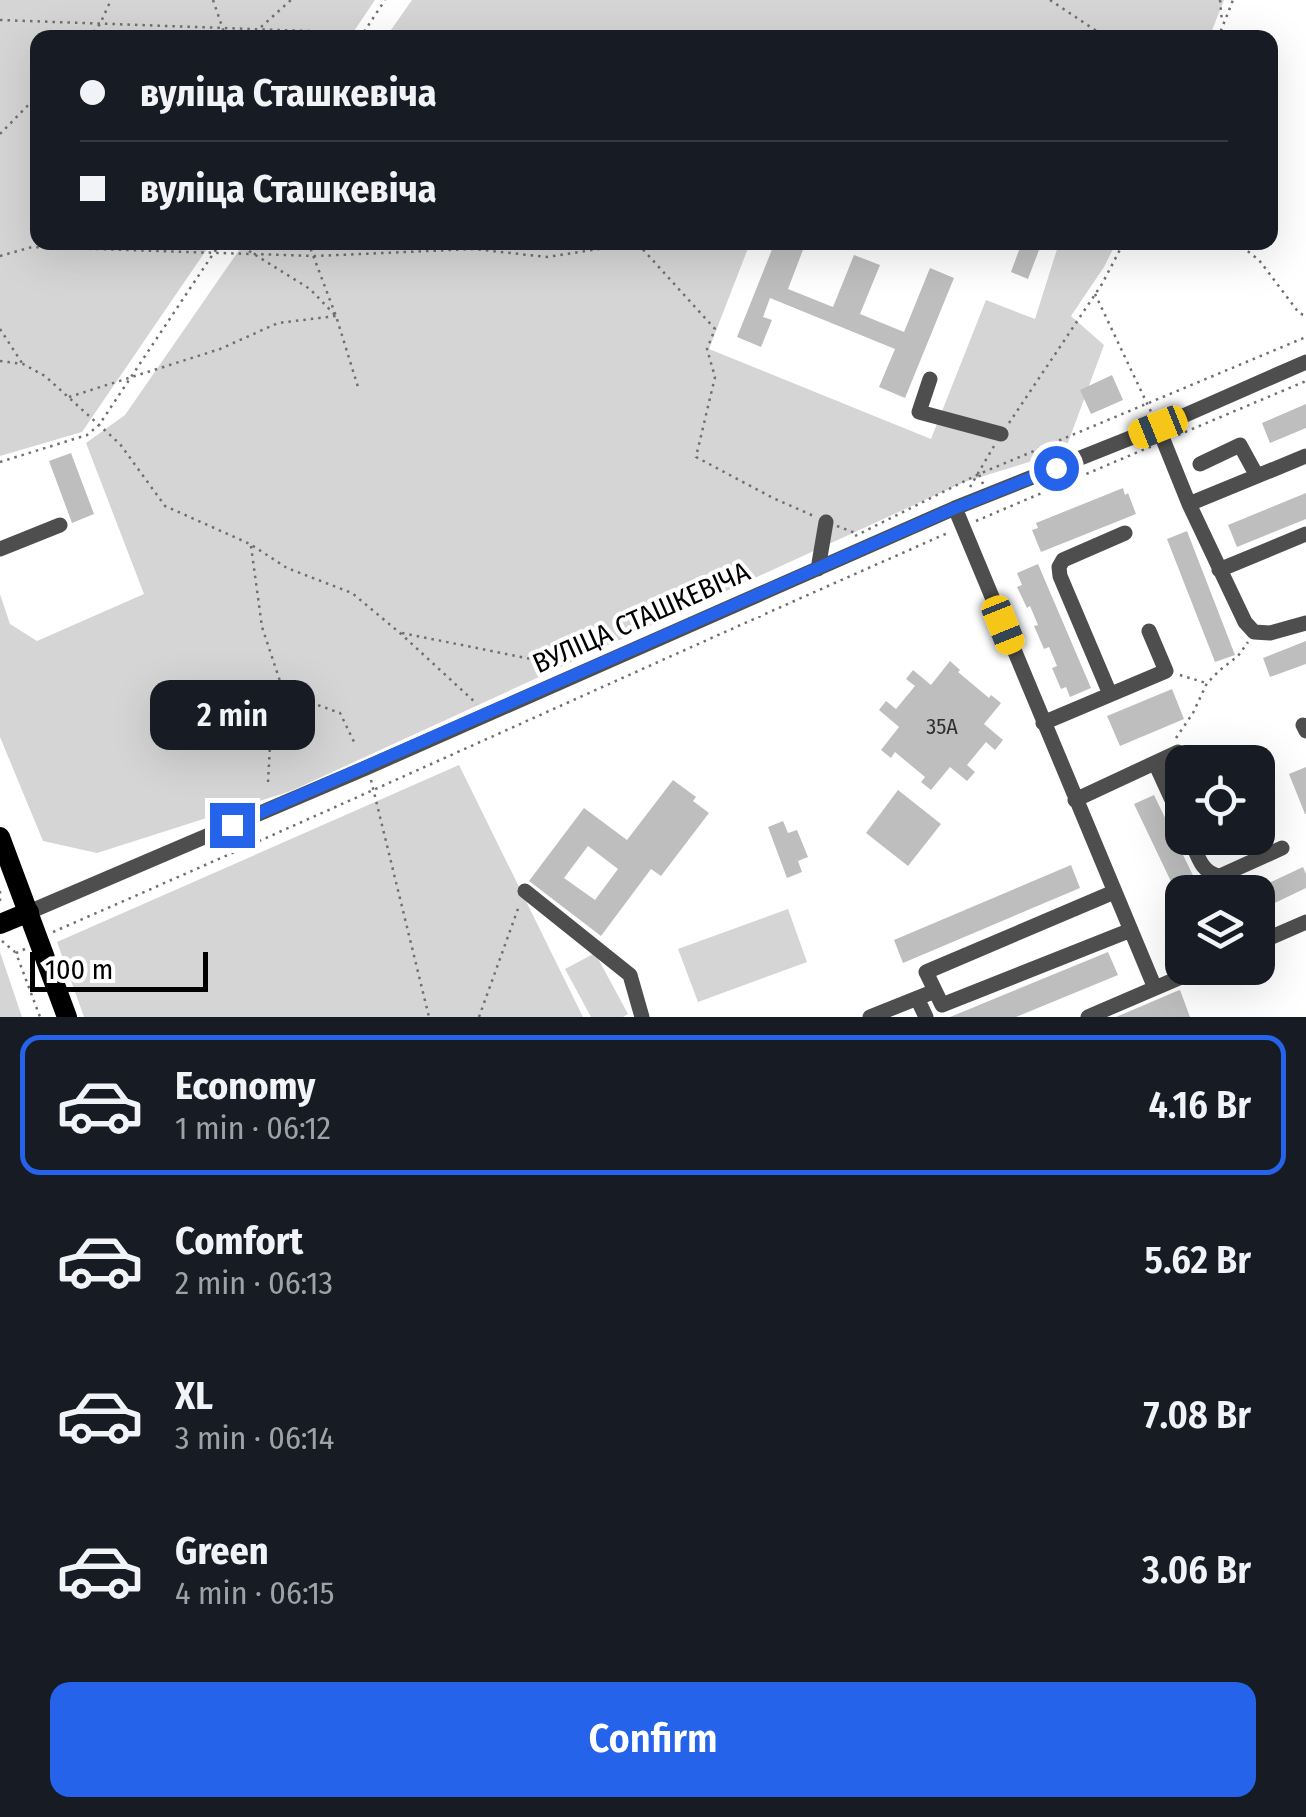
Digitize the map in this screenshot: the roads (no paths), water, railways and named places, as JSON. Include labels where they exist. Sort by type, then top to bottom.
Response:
[{"type":"main road","points":[[0,837],[29,912],[44,939],[67,1017]]},
{"type":"main road","name":"ВУЛІЦА СТАШКЕВІЧА","points":[[0,924],[29,912]]},
{"type":"street","name":"ВУЛІЦА СТАШКЕВІЧА","points":[[29,912],[955,508],[1161,434],[1306,362]]},
{"type":"street","points":[[930,378],[919,412],[1001,434]]},
{"type":"street","points":[[1161,434],[1218,570],[1245,622],[1254,632],[1270,634],[1306,623]]},
{"type":"street","points":[[1200,464],[1240,445],[1257,476]]},
{"type":"street","points":[[1189,504],[1306,456]]},
{"type":"street","points":[[955,508],[1155,988]]},
{"type":"street","points":[[818,570],[826,522]]},
{"type":"street","points":[[0,549],[60,525]]},
{"type":"street","points":[[1110,694],[1059,567],[1063,560],[1125,534]]},
{"type":"street","points":[[1218,570],[1306,534]]},
{"type":"street","points":[[1043,723],[1166,670],[1149,632]]},
{"type":"street","points":[[1075,800],[1165,758]]},
{"type":"street","points":[[1155,763],[1165,785]]},
{"type":"street","points":[[1275,851],[1282,848]]},
{"type":"street","points":[[1199,855],[1205,870],[1220,876],[1266,855]]},
{"type":"street","points":[[524,891],[630,975],[642,1017]]},
{"type":"street","points":[[1114,892],[926,972],[942,1006],[1131,930]]},
{"type":"street","points":[[1275,936],[1306,922]]},
{"type":"street","points":[[1088,1017],[1165,984]]},
{"type":"street","points":[[870,1017],[936,991]]},
{"type":"street","points":[[917,998],[926,1017]]}]
